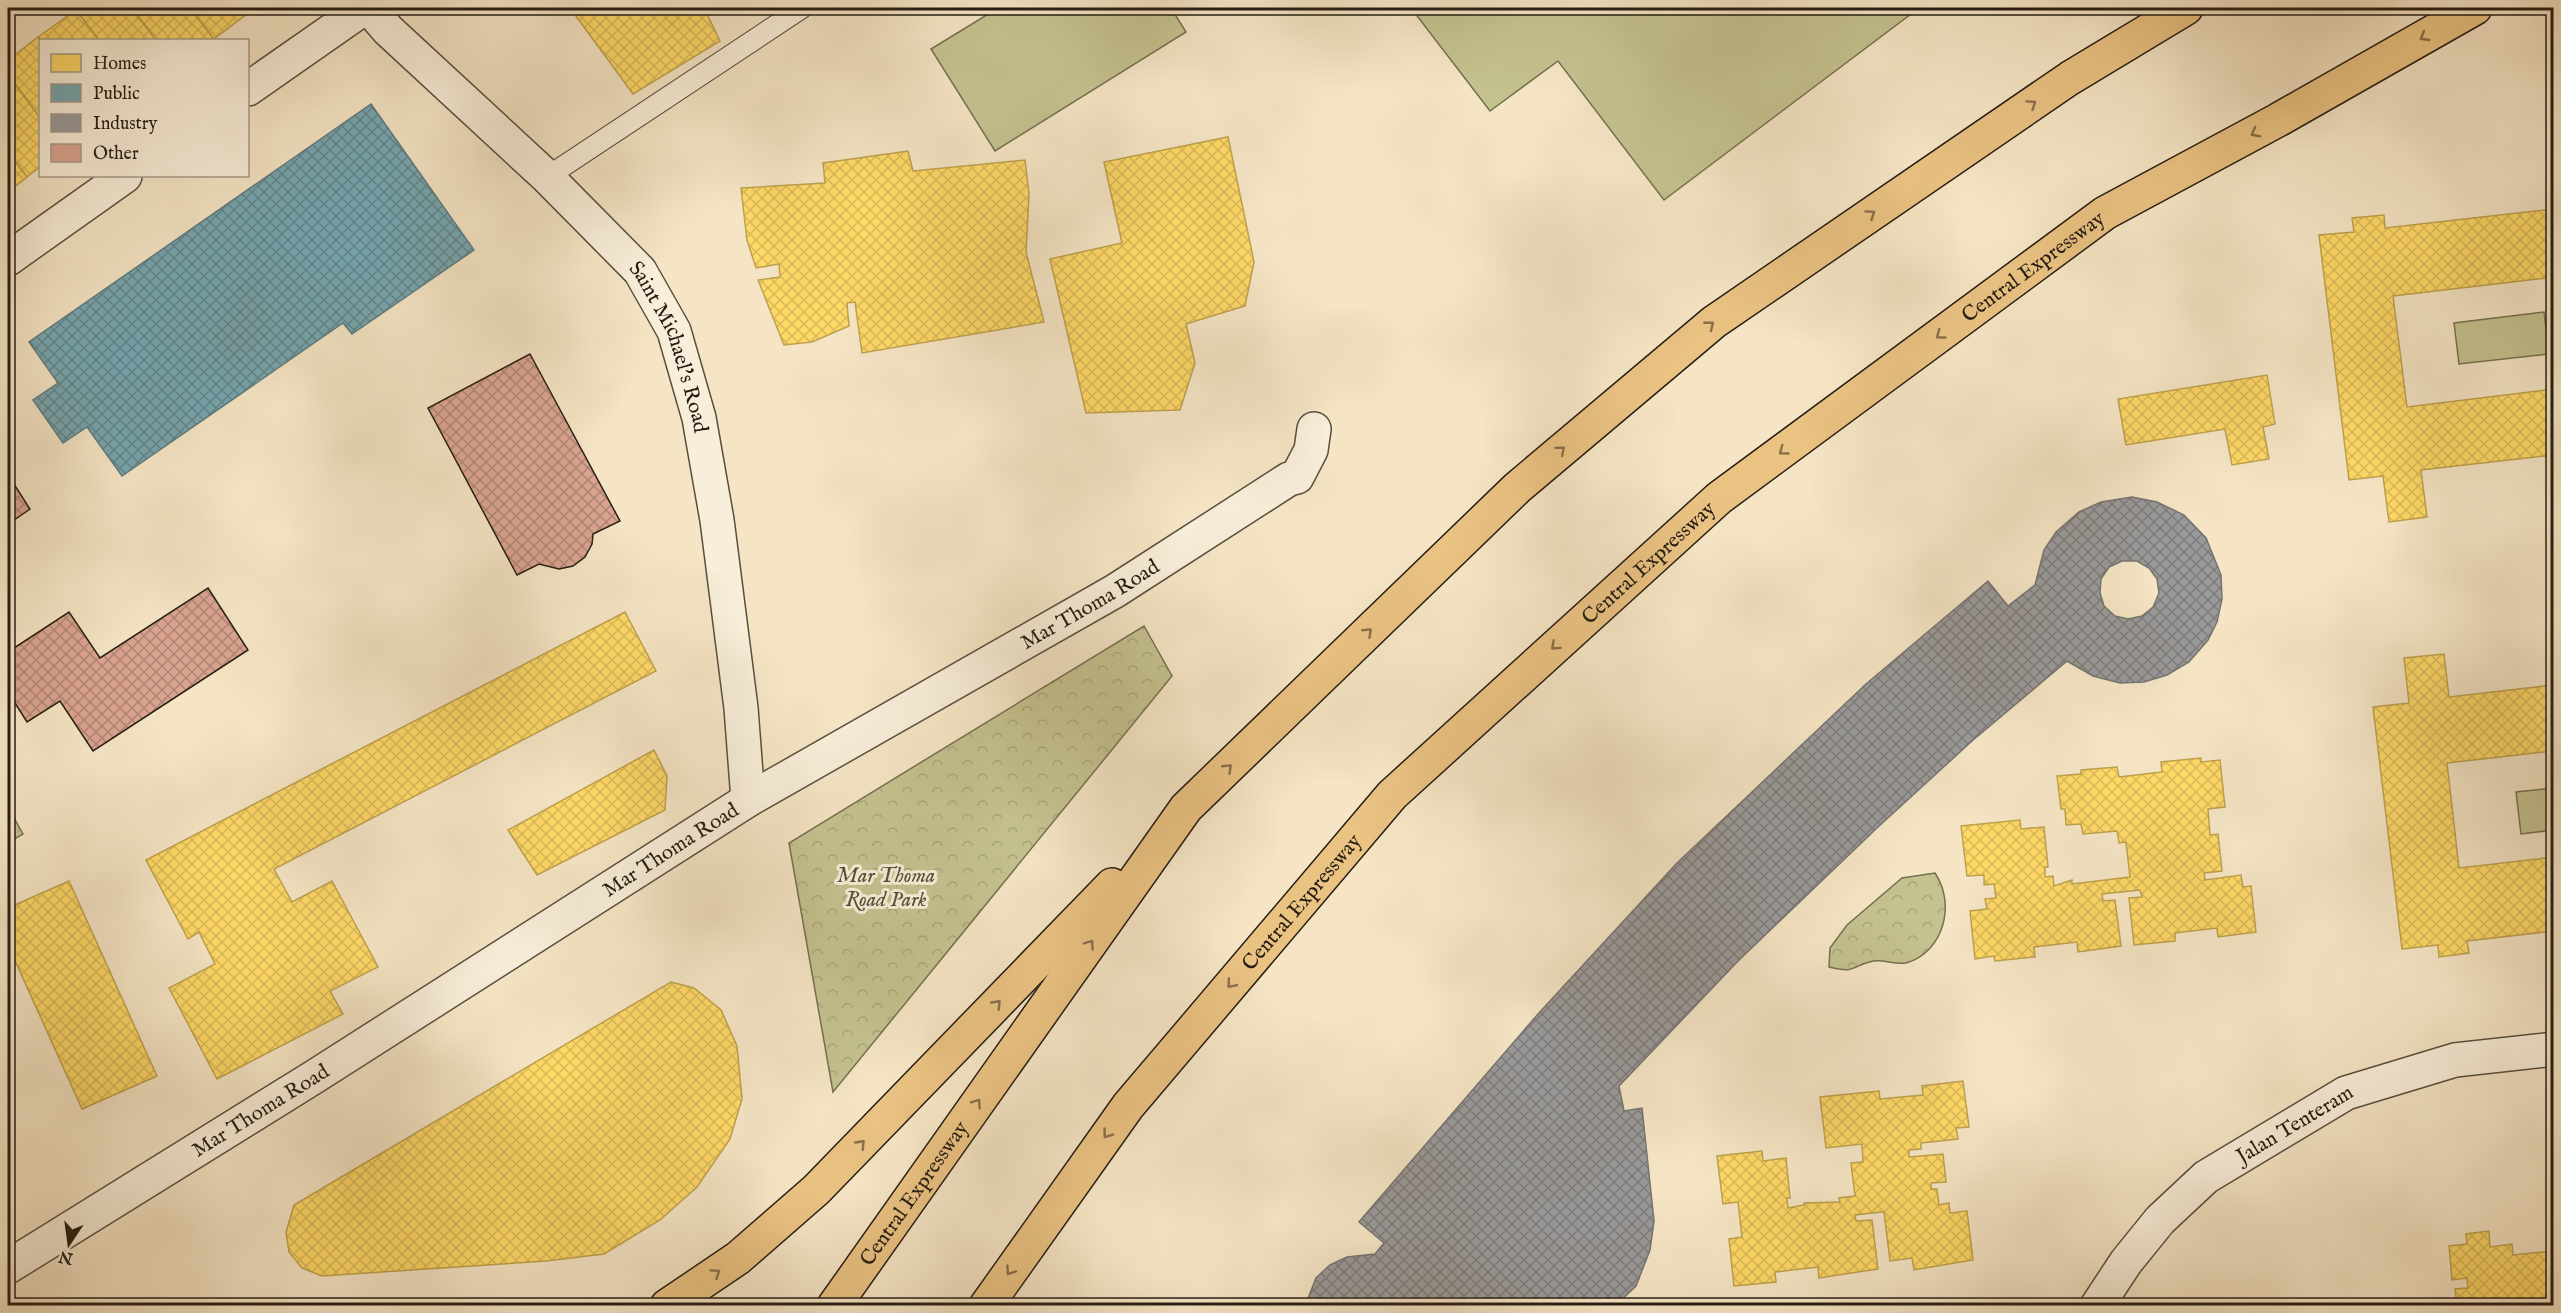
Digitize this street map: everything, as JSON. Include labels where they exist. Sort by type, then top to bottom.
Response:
[{"type":"highway","name":"Central Expressway","points":[[834,1305],[1186,808],[1516,488],[1714,322],[2070,78],[2186,8]]},
{"type":"highway","name":"Central Expressway","points":[[986,1305],[1128,1106],[1392,795],[1719,498],[2105,213],[2278,120],[2475,8]]},
{"type":"highway","points":[[667,1305],[738,1258],[816,1190],[1186,808]]},
{"type":"street","points":[[249,88],[364,8]]},
{"type":"street","name":"Saint Michael's Road","points":[[369,8],[388,30],[547,177],[640,271],[674,331],[699,418],[717,520],[741,708],[748,800]]},
{"type":"street","points":[[8,259],[124,177]]},
{"type":"street","name":"Mar Thoma Road","points":[[8,1267],[304,1083],[748,800],[1115,591],[1280,484],[1297,477],[1311,450],[1314,429]]},
{"type":"street","name":"Jalan Tenteram","points":[[2097,1305],[2126,1262],[2160,1220],[2206,1177],[2346,1093],[2455,1060],[2553,1049]]},
{"type":"lane","points":[[547,177],[802,8]]},
{"type":"green space","points":[[998,8],[1171,8],[1186,32],[995,151],[931,49]]},
{"type":"green space","points":[[1411,8],[1919,8],[1664,200],[1558,61],[1490,111]]},
{"type":"green space","points":[[2544,312],[2549,354],[2459,364],[2454,323]]},
{"type":"green space","name":"Mar Thoma Road Park","points":[[1144,626],[1172,676],[833,1092],[789,843]]},
{"type":"green space","points":[[2553,788],[2553,830],[2521,834],[2516,792]]},
{"type":"green space","points":[[8,807],[23,834],[8,843]]},
{"type":"green space","points":[[1935,873],[1945,899],[1945,912],[1943,926],[1930,949],[1906,963],[1877,961],[1850,969],[1829,967],[1830,948],[1847,925],[1902,878]]},
{"type":"building: Homes","points":[[79,8],[132,8],[155,39],[98,39],[76,10]]},
{"type":"building: Homes","points":[[132,8],[190,8],[214,39],[155,39]]},
{"type":"building: Homes","points":[[190,8],[244,8],[248,13],[214,39]]},
{"type":"building: Homes","points":[[244,8],[257,8],[248,13]]},
{"type":"building: Homes","points":[[570,8],[704,8],[720,41],[633,94]]},
{"type":"building: Homes","points":[[76,10],[98,39],[40,39],[38,37]]},
{"type":"building: Homes","points":[[38,37],[40,39],[39,117],[8,74],[8,60]]},
{"type":"building: Homes","points":[[8,74],[39,117],[39,168],[27,177],[8,152]]},
{"type":"building: Homes","points":[[1228,137],[1254,262],[1245,306],[1186,324],[1195,363],[1180,410],[1086,413],[1050,259],[1122,243],[1104,162]]},
{"type":"building: Homes","points":[[908,151],[913,171],[1025,160],[1029,194],[1026,252],[1044,322],[862,353],[855,302],[847,303],[849,326],[812,342],[784,345],[758,280],[780,277],[779,264],[756,268],[747,240],[741,188],[825,183],[823,163]]},
{"type":"building: Homes","points":[[8,152],[27,177],[8,192]]},
{"type":"building: Homes","points":[[2554,209],[2554,277],[2393,296],[2407,407],[2554,389],[2554,455],[2421,470],[2427,517],[2389,522],[2383,476],[2349,480],[2319,235],[2354,232],[2352,218],[2384,215],[2385,228]]},
{"type":"building: Homes","points":[[2267,375],[2275,424],[2263,427],[2269,459],[2232,465],[2225,429],[2126,445],[2118,399]]},
{"type":"building: Homes","points":[[625,612],[656,671],[274,869],[292,902],[332,881],[378,967],[330,991],[343,1014],[217,1079],[169,988],[215,964],[199,932],[188,939],[146,860]]},
{"type":"building: Homes","points":[[2444,654],[2449,697],[2554,685],[2554,751],[2447,763],[2459,868],[2554,857],[2554,931],[2467,941],[2469,953],[2439,957],[2438,945],[2402,949],[2373,707],[2409,703],[2404,658]]},
{"type":"building: Homes","points":[[654,750],[667,776],[665,810],[537,875],[508,830]]},
{"type":"building: Homes","points":[[2201,758],[2201,762],[2220,760],[2225,807],[2208,809],[2210,835],[2218,834],[2222,871],[2204,873],[2205,880],[2241,875],[2243,887],[2251,886],[2256,932],[2218,937],[2217,928],[2175,933],[2175,941],[2134,945],[2129,898],[2142,897],[2140,890],[2102,894],[2103,901],[2115,900],[2121,946],[2078,952],[2077,942],[2034,947],[2035,957],[1995,961],[1994,956],[1975,959],[1970,911],[1987,909],[1985,899],[1996,898],[1994,884],[1984,885],[1984,875],[1967,876],[1961,826],[2020,820],[2021,829],[2044,827],[2048,867],[2045,867],[2045,877],[2053,876],[2054,886],[2072,880],[2072,884],[2130,877],[2126,842],[2119,843],[2117,831],[2083,834],[2081,824],[2066,825],[2065,809],[2061,809],[2057,776],[2081,774],[2081,770],[2117,767],[2119,777],[2162,772],[2161,762]]},
{"type":"building: Homes","points":[[69,881],[157,1076],[82,1109],[8,945],[8,908]]},
{"type":"building: Homes","points":[[671,982],[694,988],[721,1010],[737,1046],[742,1099],[730,1139],[697,1187],[660,1220],[604,1254],[546,1261],[322,1276],[302,1268],[289,1252],[286,1232],[294,1205]]},
{"type":"building: Homes","points":[[1963,1081],[1969,1127],[1956,1128],[1958,1139],[1921,1143],[1921,1149],[1909,1150],[1909,1157],[1943,1154],[1946,1182],[1931,1183],[1931,1189],[1937,1189],[1939,1205],[1949,1203],[1950,1213],[1967,1211],[1973,1260],[1914,1270],[1912,1258],[1890,1261],[1884,1212],[1881,1212],[1855,1215],[1856,1221],[1872,1220],[1878,1269],[1819,1278],[1818,1267],[1775,1272],[1776,1282],[1734,1286],[1729,1239],[1742,1237],[1738,1202],[1723,1204],[1717,1156],[1762,1151],[1763,1161],[1786,1158],[1790,1198],[1787,1198],[1788,1208],[1804,1205],[1804,1203],[1840,1202],[1839,1198],[1855,1196],[1851,1163],[1863,1162],[1862,1144],[1826,1148],[1820,1097],[1879,1091],[1880,1099],[1923,1095],[1922,1086]]},
{"type":"building: Homes","points":[[2489,1231],[2490,1247],[2512,1244],[2513,1255],[2553,1251],[2551,1239],[2554,1238],[2554,1306],[2517,1306],[2517,1300],[2457,1306],[2455,1289],[2468,1288],[2467,1278],[2452,1280],[2449,1246],[2467,1244],[2466,1234]]},
{"type":"building: Public","points":[[371,104],[474,250],[352,334],[343,323],[122,476],[87,427],[63,443],[33,400],[58,383],[29,342]]},
{"type":"building: Industry","points":[[2132,497],[2157,502],[2184,515],[2206,538],[2221,575],[2222,599],[2217,622],[2208,640],[2189,662],[2167,675],[2144,682],[2120,683],[2093,676],[2067,661],[1972,741],[1878,827],[1738,961],[1619,1086],[1624,1111],[1642,1108],[1654,1221],[1650,1250],[1636,1286],[1615,1306],[1305,1306],[1316,1278],[1330,1265],[1347,1257],[1375,1254],[1384,1243],[1359,1222],[1538,1014],[1677,863],[1866,684],[1988,581],[2008,606],[2035,585],[2044,550],[2056,532],[2079,512],[2101,502]],"holes":[[[2122,561],[2137,561],[2149,568],[2157,579],[2159,593],[2153,607],[2142,616],[2128,619],[2115,616],[2104,606],[2100,593],[2101,579],[2109,567]]]},
{"type":"building: Other","points":[[530,354],[620,521],[593,534],[592,544],[585,557],[573,566],[559,569],[539,564],[517,575],[428,408]]},
{"type":"building: Other","points":[[8,475],[30,509],[8,524]]},
{"type":"building: Other","points":[[208,588],[248,650],[93,751],[60,701],[27,722],[8,692],[8,652],[69,612],[100,658]]}]
